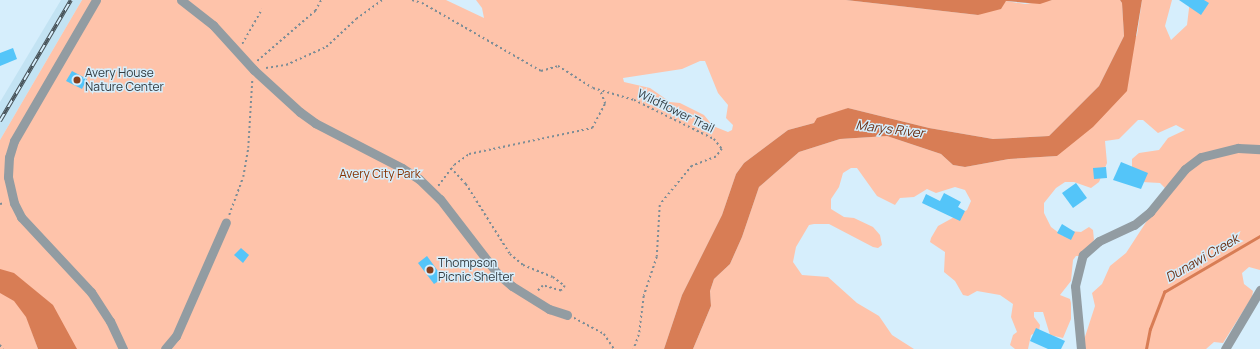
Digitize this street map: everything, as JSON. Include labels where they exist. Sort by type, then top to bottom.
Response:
[{"type":"street","points":[[96,0],[14,141],[9,156],[8,177],[13,200],[21,217],[91,292],[110,321],[123,349]]},
{"type":"street","points":[[181,0],[212,25],[238,50],[251,66],[315,123],[402,168],[433,192],[497,273],[512,286],[533,300],[567,315]]},
{"type":"street","points":[[1081,349],[1075,286],[1083,256],[1099,241],[1134,225],[1150,212],[1185,169],[1202,157],[1238,148],[1260,149]]},
{"type":"street","points":[[166,349],[176,336],[226,222]]},
{"type":"street","points":[[1225,349],[1260,290]]},
{"type":"path","points":[[251,66],[315,11],[321,0]]},
{"type":"path","name":"Wildflower Trail","points":[[412,0],[422,4],[541,71],[558,66],[600,90],[634,100],[714,139],[722,149],[716,157],[692,166],[660,205],[657,257],[644,296],[639,335],[634,349]]},
{"type":"path","points":[[238,50],[262,9]]},
{"type":"path","points":[[433,192],[451,168],[469,154],[499,146],[592,128],[605,104],[600,90]]},
{"type":"path","points":[[451,168],[466,184],[510,254],[523,265],[553,277],[565,286],[561,291],[544,286],[533,300]]},
{"type":"path","points":[[567,315],[586,322],[604,334],[614,349]]},
{"type":"path","points":[[0,345],[3,349]]},
{"type":"shaded area","points":[[61,0],[82,0],[0,140],[0,102]]},
{"type":"green space","name":"Avery City Park","points":[[82,0],[446,0],[484,18],[482,8],[476,0],[846,0],[978,15],[1006,1],[1025,4],[1052,0],[1120,0],[1122,3],[1124,36],[1099,86],[1049,136],[993,139],[929,128],[848,108],[814,123],[788,130],[744,163],[736,174],[722,215],[682,295],[664,349],[64,349],[0,275],[0,140]],"holes":[[[700,61],[705,61],[718,93],[728,105],[726,118],[733,125],[732,130],[728,132],[713,126],[704,115],[680,103],[670,102],[650,88],[624,82],[623,78],[682,69]]]},
{"type":"green space","points":[[1142,0],[1172,0],[1165,26],[1171,40],[1187,25],[1190,0],[1260,0],[1260,270],[1249,267],[1242,273],[1244,284],[1253,291],[1252,297],[1223,343],[1214,342],[1206,349],[1081,349],[1095,306],[1092,293],[1102,284],[1110,266],[1126,253],[1167,190],[1160,183],[1142,182],[1132,174],[1132,159],[1139,153],[1159,150],[1168,138],[1185,130],[1176,125],[1158,133],[1143,120],[1138,120],[1119,139],[1105,141],[1107,163],[1099,182],[1091,188],[1074,182],[1065,182],[1056,188],[1044,203],[1044,213],[1051,227],[1063,236],[1068,235],[1070,231],[1081,232],[1089,227],[1093,230],[1094,240],[1081,256],[1076,256],[1073,260],[1071,281],[1060,295],[1070,299],[1071,303],[1071,319],[1063,338],[1050,335],[1043,312],[1034,312],[1034,317],[1040,325],[1039,331],[1031,335],[1028,349],[1015,349],[1010,345],[1013,335],[1017,332],[1011,317],[1013,304],[1000,295],[977,291],[968,296],[963,295],[955,281],[944,272],[945,252],[930,242],[931,238],[938,226],[967,210],[971,201],[965,190],[955,187],[936,193],[927,189],[914,197],[900,198],[895,205],[877,196],[857,168],[851,168],[843,173],[839,187],[831,199],[831,209],[844,217],[854,218],[873,227],[880,235],[882,245],[878,248],[873,247],[829,224],[814,224],[809,225],[796,247],[793,262],[802,275],[828,277],[857,303],[879,316],[892,335],[914,349],[693,349],[711,306],[710,291],[714,279],[730,264],[742,237],[759,187],[799,152],[840,139],[887,136],[941,154],[953,165],[965,167],[1009,159],[1057,156],[1137,35]]},
{"type":"green space","points":[[0,285],[20,298],[38,349],[0,349]]},
{"type":"water","points":[[846,0],[1052,0],[1040,4],[1006,1],[1001,9],[978,15]]},
{"type":"water","name":"Marys River","points":[[1120,0],[1142,0],[1127,91],[1093,127],[1057,156],[1009,159],[965,167],[953,165],[941,154],[887,136],[840,139],[799,152],[759,187],[742,237],[730,264],[714,279],[710,291],[711,306],[693,349],[664,349],[682,295],[722,215],[736,174],[744,163],[788,130],[814,123],[817,118],[848,108],[929,128],[993,139],[1049,136],[1099,86],[1124,36],[1122,3]]},
{"type":"water","points":[[0,269],[14,273],[53,305],[77,349],[38,349],[26,317],[14,301],[0,293]]},
{"type":"building","points":[[1179,0],[1204,0],[1209,3],[1201,15]]},
{"type":"building","points":[[13,48],[17,59],[0,66],[0,53]]},
{"type":"building","points":[[72,71],[87,79],[82,89],[66,81]]},
{"type":"building","points":[[1121,162],[1148,173],[1141,189],[1113,180]]},
{"type":"building","points":[[1106,167],[1107,178],[1094,179],[1093,168]]},
{"type":"building","points":[[1076,183],[1087,198],[1073,208],[1062,193]]},
{"type":"building","points":[[944,193],[961,202],[958,207],[965,211],[960,221],[922,203],[926,194],[940,201]]},
{"type":"building","points":[[1062,224],[1075,232],[1071,240],[1057,233]]},
{"type":"building","points":[[241,248],[249,255],[243,263],[234,255]]},
{"type":"building","name":"Thompson Picnic Shelter","points":[[427,256],[443,278],[434,284],[418,263]]},
{"type":"building","points":[[1036,328],[1065,341],[1061,349],[1048,349],[1030,341]]},
{"type":"waterway","name":"Dunawi Creek","points":[[1146,349],[1150,329],[1164,292],[1260,236]]},
{"type":"railway","points":[[0,121],[71,0]]},
{"type":"place","name":"Avery House Nature Center","points":[[77,80]]},
{"type":"place","name":"Thompson Picnic Shelter","points":[[430,270]]}]
